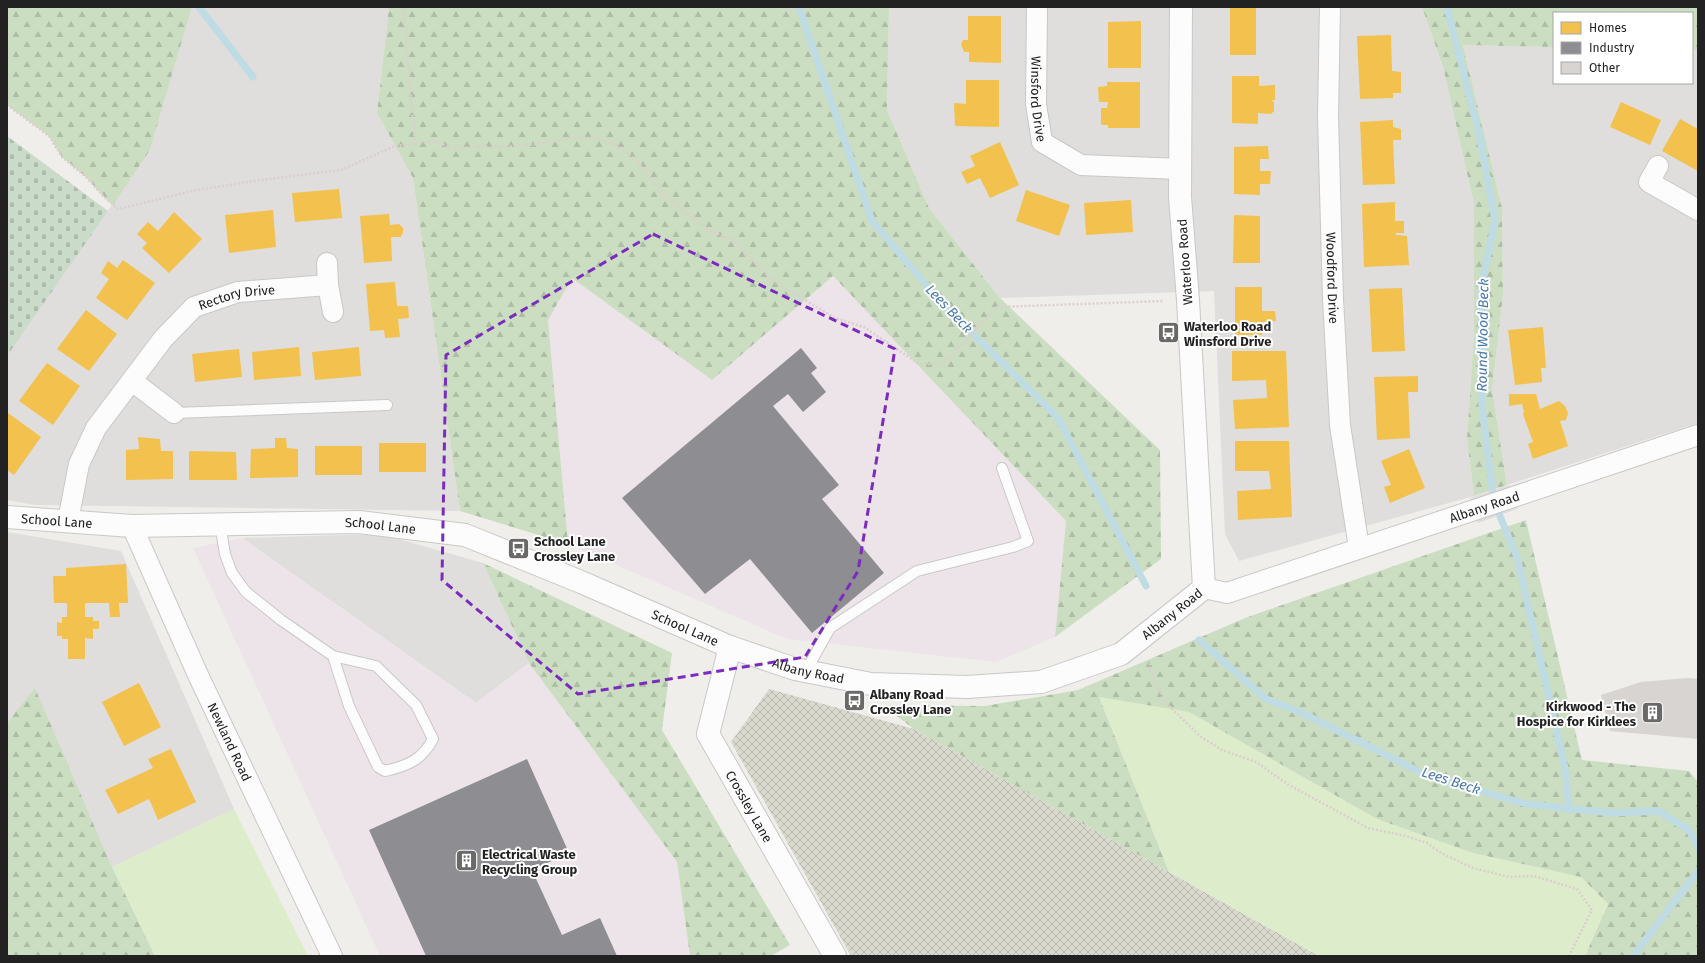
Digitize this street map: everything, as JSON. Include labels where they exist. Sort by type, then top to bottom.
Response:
[{"type":"street","name":"Winsford Drive","points":[[1037,7],[1036,104],[1042,142],[1081,165],[1180,169]]},
{"type":"street","name":"Waterloo Road","points":[[1181,7],[1180,197],[1188,300],[1204,588]]},
{"type":"street","name":"Woodford Drive","points":[[1330,7],[1328,116],[1333,299],[1340,425],[1359,548]]},
{"type":"street","points":[[1658,166],[1649,182],[1698,210]]},
{"type":"street","points":[[327,263],[328,285],[333,312]]},
{"type":"street","name":"Rectory Drive","points":[[68,521],[79,464],[96,428],[163,339],[194,307],[238,292],[328,285]]},
{"type":"street","points":[[132,381],[174,413]]},
{"type":"street","name":"Albany Road","points":[[730,647],[806,672],[870,684],[968,687],[1041,682],[1121,654],[1204,588],[1227,593],[1698,435]]},
{"type":"street","name":"School Lane","points":[[7,516],[132,526],[359,522],[466,535],[580,582],[730,647]]},
{"type":"street","name":"Newland Road","points":[[132,526],[198,675],[332,956]]},
{"type":"street","name":"Crossley Lane","points":[[730,647],[708,734],[835,956]]},
{"type":"lane","points":[[174,413],[387,405]]},
{"type":"lane","points":[[806,672],[830,628],[917,571],[1013,547],[1028,540],[1002,468]]},
{"type":"lane","points":[[220,524],[225,554],[232,573],[246,592],[281,620],[333,656],[376,666],[416,705],[433,739],[426,751],[406,766],[385,771],[378,767],[349,706],[333,656]]},
{"type":"path","points":[[403,7],[415,143]]},
{"type":"path","points":[[7,105],[49,136],[62,157],[86,177],[103,196],[118,209],[192,191],[253,181],[341,170],[395,146],[415,143],[437,141],[450,148],[499,147],[536,144],[572,138],[597,138],[616,145],[636,160],[663,194],[678,207],[709,230],[734,241],[766,273],[780,284],[835,318],[864,327],[919,364],[938,364],[949,358],[997,307],[1188,300]]},
{"type":"path","points":[[1148,632],[1150,668],[1166,702],[1201,737],[1222,750],[1256,762],[1289,785],[1368,828],[1406,836],[1428,843],[1441,853],[1473,868],[1509,877],[1534,876],[1577,889],[1592,910],[1570,956]]},
{"type":"highlighted area","points":[[653,234],[895,349],[858,571],[805,657],[578,694],[442,580],[446,355]]},
{"type":"shaded area","points":[[192,7],[389,7],[377,113],[413,178],[460,511],[35,505],[7,500],[7,356],[150,150]]},
{"type":"shaded area","points":[[889,7],[1422,7],[1443,67],[1474,204],[1474,332],[1467,439],[1474,496],[1239,561],[1225,534],[1214,291],[1000,298],[929,208],[887,110]]},
{"type":"shaded area","points":[[1463,45],[1553,47],[1553,84],[1693,84],[1693,50],[1698,50],[1698,423],[1507,485],[1492,390],[1503,295],[1502,208]]},
{"type":"shaded area","points":[[833,276],[1066,521],[1055,637],[996,662],[787,639],[568,544],[548,320],[572,278],[712,380]]},
{"type":"shaded area","points":[[7,532],[121,551],[234,809],[112,867],[35,689],[7,723]]},
{"type":"shaded area","points":[[381,534],[483,563],[529,663],[476,703],[242,538]]},
{"type":"shaded area","points":[[242,538],[476,703],[529,663],[677,862],[690,956],[380,956],[193,548]]},
{"type":"shaded area","points":[[769,689],[914,729],[1319,956],[851,956],[731,742]]},
{"type":"green space","points":[[7,7],[192,7],[150,150],[113,205],[86,177],[62,157],[49,136],[7,105]]},
{"type":"green space","points":[[389,7],[889,7],[887,110],[929,208],[1000,298],[1160,450],[1161,559],[1055,637],[1066,521],[833,276],[712,380],[572,278],[548,320],[568,544],[460,511],[413,178],[377,113]]},
{"type":"green space","points":[[1422,7],[1698,7],[1698,50],[1693,50],[1693,12],[1553,12],[1553,47],[1463,45],[1502,208],[1503,295],[1492,390],[1507,485],[1474,496],[1467,439],[1474,332],[1474,204],[1443,67]]},
{"type":"green space","points":[[7,136],[108,211],[7,356]]},
{"type":"green space","points":[[1526,520],[1582,760],[1689,771],[1698,782],[1698,956],[1585,956],[1608,904],[1581,877],[1473,853],[1377,819],[1189,712],[1099,697],[1169,872],[914,729],[882,705],[985,706],[1078,690],[1245,618]]},
{"type":"green space","points":[[483,563],[672,653],[662,730],[790,945],[771,956],[690,956],[677,862],[529,663]]},
{"type":"green space","points":[[35,688],[112,867],[155,956],[7,956],[7,723]]},
{"type":"green space","points":[[1099,697],[1189,712],[1377,819],[1473,853],[1581,877],[1608,904],[1585,956],[1319,956],[1169,872]]},
{"type":"green space","points":[[234,809],[308,956],[155,956],[112,867]]},
{"type":"pier","points":[[1509,485],[1517,509],[1478,523],[1470,498]]},
{"type":"building: Homes","points":[[1230,8],[1256,8],[1256,55],[1230,55]]},
{"type":"building: Homes","points":[[968,16],[1001,16],[1001,63],[969,62],[969,52],[964,52],[961,44],[963,40],[968,40]]},
{"type":"building: Homes","points":[[1141,21],[1141,68],[1108,68],[1108,22]]},
{"type":"building: Homes","points":[[1391,35],[1392,71],[1401,72],[1401,93],[1393,93],[1393,98],[1360,99],[1357,36]]},
{"type":"building: Homes","points":[[1232,76],[1259,76],[1259,86],[1275,85],[1275,100],[1271,100],[1274,102],[1274,111],[1271,114],[1258,113],[1258,124],[1232,123]]},
{"type":"building: Homes","points":[[966,80],[999,80],[999,127],[955,126],[954,103],[966,104]]},
{"type":"building: Homes","points":[[1107,82],[1140,82],[1140,128],[1108,128],[1108,125],[1101,125],[1101,108],[1107,108],[1108,102],[1099,102],[1098,87],[1107,86]]},
{"type":"building: Homes","points":[[1621,102],[1661,120],[1650,145],[1610,127]]},
{"type":"building: Homes","points":[[1680,119],[1698,129],[1698,171],[1662,151]]},
{"type":"building: Homes","points":[[1393,120],[1393,127],[1401,129],[1401,140],[1393,140],[1395,184],[1363,185],[1360,122]]},
{"type":"building: Homes","points":[[1000,142],[1019,185],[990,198],[980,178],[967,184],[961,172],[975,166],[970,156]]},
{"type":"building: Homes","points":[[1268,146],[1269,159],[1260,159],[1260,171],[1271,171],[1270,184],[1260,184],[1260,195],[1234,194],[1234,147]]},
{"type":"building: Homes","points":[[339,189],[342,218],[295,222],[292,193]]},
{"type":"building: Homes","points":[[1026,190],[1070,205],[1059,236],[1016,221]]},
{"type":"building: Homes","points":[[1131,200],[1133,232],[1086,235],[1084,203]]},
{"type":"building: Homes","points":[[1395,202],[1395,221],[1404,221],[1404,233],[1396,233],[1396,235],[1407,236],[1409,265],[1364,267],[1362,204]]},
{"type":"building: Homes","points":[[273,210],[276,247],[229,253],[225,215]]},
{"type":"building: Homes","points":[[174,212],[202,239],[169,273],[142,248],[147,243],[137,234],[148,222],[158,231]]},
{"type":"building: Homes","points":[[389,214],[390,225],[399,224],[403,228],[401,237],[391,237],[392,261],[364,263],[360,216]]},
{"type":"building: Homes","points":[[1234,215],[1260,216],[1260,263],[1233,263]]},
{"type":"building: Homes","points":[[123,260],[155,283],[127,320],[96,298],[109,279],[101,273],[108,261],[117,268]]},
{"type":"building: Homes","points":[[395,282],[397,306],[408,306],[409,318],[398,319],[400,337],[385,338],[384,330],[370,331],[366,284]]},
{"type":"building: Homes","points":[[1235,287],[1262,287],[1262,311],[1275,311],[1276,321],[1262,322],[1262,335],[1235,335]]},
{"type":"building: Homes","points":[[1402,288],[1405,351],[1372,352],[1369,289]]},
{"type":"building: Homes","points":[[86,310],[117,334],[89,371],[57,349]]},
{"type":"building: Homes","points":[[1543,327],[1546,368],[1541,368],[1542,382],[1515,385],[1508,330]]},
{"type":"building: Homes","points":[[299,347],[301,376],[254,380],[252,352]]},
{"type":"building: Homes","points":[[359,347],[361,376],[315,380],[312,352]]},
{"type":"building: Homes","points":[[239,349],[242,377],[195,382],[192,354]]},
{"type":"building: Homes","points":[[1232,351],[1286,351],[1289,427],[1235,429],[1233,400],[1267,398],[1266,380],[1232,381]]},
{"type":"building: Homes","points":[[47,363],[80,386],[53,425],[19,401]]},
{"type":"building: Homes","points":[[1418,376],[1418,392],[1408,392],[1410,438],[1377,440],[1374,377]]},
{"type":"building: Homes","points":[[1509,394],[1536,394],[1540,409],[1559,401],[1565,406],[1568,413],[1566,420],[1560,421],[1568,446],[1533,459],[1528,444],[1533,442],[1523,414],[1522,404],[1509,406]]},
{"type":"building: Homes","points":[[8,413],[41,437],[14,475],[7,470]]},
{"type":"building: Homes","points":[[138,437],[160,439],[161,451],[173,451],[173,479],[126,480],[126,450],[139,449]]},
{"type":"building: Homes","points":[[275,438],[286,438],[287,448],[298,449],[298,477],[250,478],[251,449],[275,448]]},
{"type":"building: Homes","points":[[1235,441],[1289,441],[1292,517],[1238,520],[1237,491],[1271,489],[1269,471],[1235,471]]},
{"type":"building: Homes","points":[[379,443],[426,443],[426,472],[379,472]]},
{"type":"building: Homes","points":[[315,446],[362,446],[362,475],[315,475]]},
{"type":"building: Homes","points":[[1409,449],[1425,488],[1390,503],[1384,487],[1391,485],[1381,461]]},
{"type":"building: Homes","points":[[189,451],[236,452],[237,480],[189,480]]},
{"type":"building: Homes","points":[[126,564],[128,603],[119,603],[120,617],[110,617],[109,603],[85,603],[85,617],[93,617],[93,621],[99,621],[99,629],[93,629],[93,639],[85,638],[85,659],[68,659],[68,639],[62,639],[62,636],[57,636],[57,622],[62,623],[62,617],[67,617],[67,603],[54,603],[53,576],[66,576],[66,568]]},
{"type":"building: Homes","points":[[139,683],[161,727],[124,746],[102,702]]},
{"type":"building: Homes","points":[[171,749],[196,802],[158,820],[149,799],[118,814],[105,790],[153,768],[148,759]]},
{"type":"building: Industry","points":[[801,348],[817,368],[811,373],[826,392],[803,412],[788,394],[773,406],[839,485],[822,499],[884,573],[812,633],[750,559],[705,594],[622,498]]},
{"type":"building: Industry","name":"Electrical Waste Recycling Group","points":[[527,759],[569,853],[532,870],[562,935],[600,918],[617,956],[426,956],[369,830]]},
{"type":"building: Other","name":"Kirkwood - The Hospice for Kirklees","points":[[1687,678],[1698,679],[1698,739],[1610,731],[1601,695],[1641,682]]},
{"type":"waterway","points":[[199,7],[253,77]]},
{"type":"waterway","name":"Lees Beck","points":[[799,7],[872,221],[940,301],[1058,418],[1146,586]]},
{"type":"waterway","name":"Round Wood Beck","points":[[1447,7],[1480,138],[1495,221],[1481,288],[1482,407],[1494,502],[1517,557],[1565,768],[1569,810]]},
{"type":"waterway","name":"Lees Beck","points":[[1199,640],[1266,699],[1302,713],[1430,777],[1526,804],[1612,813],[1658,811],[1689,830],[1698,848]]},
{"type":"waterway","name":"Lees Beck","points":[[1633,956],[1698,871]]},
{"type":"place","name":"Waterloo Road Winsford Drive","points":[[1169,333]]},
{"type":"place","name":"School Lane Crossley Lane","points":[[519,548]]},
{"type":"place","name":"Albany Road Crossley Lane","points":[[855,701]]},
{"type":"place","name":"Kirkwood - The Hospice for Kirklees","points":[[1652,713]]},
{"type":"place","name":"Electrical Waste Recycling Group","points":[[467,861]]}]
